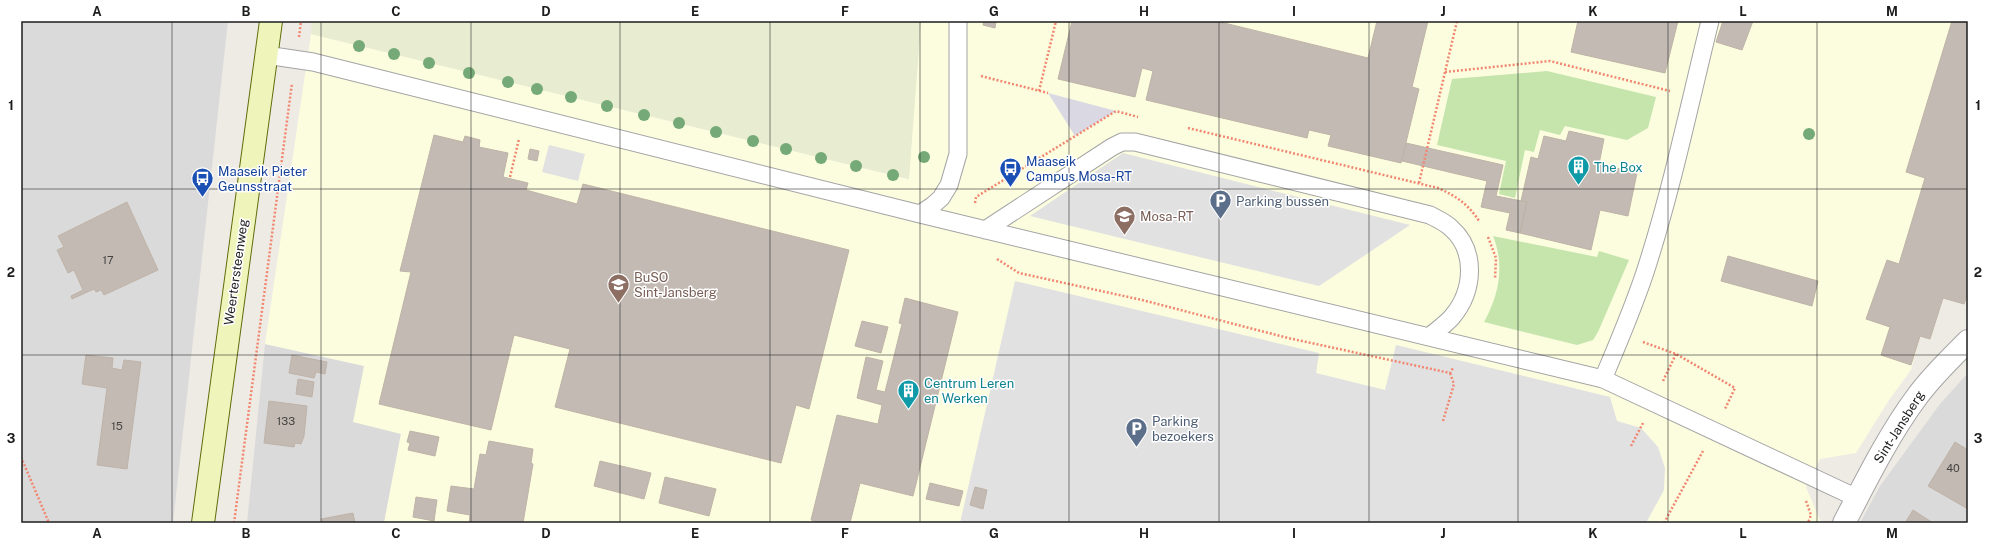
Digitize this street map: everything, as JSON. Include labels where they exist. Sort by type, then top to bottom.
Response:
[{"type":"main road","name":"Weertersteenweg","points":[[203,523],[270,21]]},
{"type":"street","name":"Sint-Jansberg","points":[[1844,523],[1895,430],[1916,397],[1940,369],[1968,342]]},
{"type":"lane","points":[[920,214],[941,198],[949,185],[958,154],[958,21]]},
{"type":"lane","points":[[1603,379],[1622,334],[1648,262],[1672,180],[1710,21]]},
{"type":"lane","points":[[266,55],[296,59],[985,230],[1603,379],[1857,498]]},
{"type":"lane","points":[[985,230],[1112,147],[1122,142],[1135,142],[1430,215],[1451,228],[1466,246],[1471,270],[1465,296],[1452,317],[1429,337]]},
{"type":"path","points":[[234,523],[301,21]]},
{"type":"path","points":[[1039,91],[1056,21]]},
{"type":"path","points":[[1419,183],[1457,21]]},
{"type":"path","points":[[1445,72],[1550,61],[1692,96]]},
{"type":"path","points":[[959,71],[1048,93]]},
{"type":"path","points":[[510,177],[526,115]]},
{"type":"path","points":[[1622,334],[1676,354],[1735,388],[1714,431],[1664,523]]},
{"type":"path","points":[[1653,402],[1676,354]]},
{"type":"path","points":[[1443,421],[1454,384],[1450,373]]},
{"type":"path","points":[[21,457],[49,523]]},
{"type":"shaded area","points":[[21,21],[228,21],[173,523],[21,523]]},
{"type":"shaded area","points":[[312,21],[921,21],[909,179],[311,34]]},
{"type":"shaded area","name":"Mosa-RT","points":[[921,21],[1968,21],[1968,293],[1964,304],[1943,298],[1930,339],[1920,336],[1911,370],[1889,400],[1856,453],[1820,459],[1806,487],[1821,523],[384,523],[401,434],[353,422],[364,366],[265,344],[311,34],[908,179]]},
{"type":"shaded area","points":[[1048,93],[1116,111],[1075,136]]},
{"type":"shaded area","points":[[549,145],[585,154],[578,181],[542,172]]},
{"type":"shaded area","name":"Parking bussen","points":[[1123,153],[1410,225],[1319,286],[1030,216]]},
{"type":"shaded area","points":[[1015,281],[1319,353],[1316,373],[1385,390],[1396,345],[1610,397],[1617,421],[1641,428],[1658,447],[1665,468],[1664,490],[1646,523],[960,523]]},
{"type":"shaded area","points":[[265,344],[365,366],[401,433],[384,523],[247,523]]},
{"type":"shaded area","points":[[1968,373],[1968,523],[1860,523],[1880,486],[1940,404]]},
{"type":"green space","points":[[1547,71],[1656,97],[1648,128],[1627,140],[1565,126],[1560,135],[1540,130],[1534,152],[1525,150],[1515,198],[1499,194],[1506,161],[1437,145],[1452,79]]},
{"type":"green space","points":[[1493,236],[1597,257],[1599,251],[1629,260],[1598,332],[1593,340],[1577,345],[1484,322],[1497,291],[1499,280],[1499,258]]},
{"type":"building","points":[[984,21],[996,21],[995,28],[983,25]]},
{"type":"building","points":[[1072,21],[1216,21],[1368,58],[1377,21],[1428,21],[1412,87],[1419,89],[1401,163],[1328,146],[1331,135],[1309,130],[1307,138],[1146,100],[1153,71],[1142,68],[1135,97],[1058,79]]},
{"type":"building","points":[[1578,21],[1678,21],[1665,73],[1571,52]]},
{"type":"building","points":[[1723,21],[1753,21],[1742,50],[1716,42]]},
{"type":"building","points":[[1952,21],[1968,21],[1968,293],[1964,304],[1943,298],[1930,339],[1920,336],[1911,365],[1881,355],[1890,327],[1866,319],[1887,260],[1899,264],[1925,178],[1906,172]]},
{"type":"building","name":"The Box","points":[[1569,131],[1604,139],[1599,164],[1637,173],[1628,216],[1600,210],[1591,250],[1520,233],[1527,202],[1521,201],[1531,157],[1538,159],[1544,136],[1566,141]]},
{"type":"building","name":"BuSO Sint-Jansberg","points":[[434,135],[463,142],[465,136],[480,140],[479,147],[508,153],[503,177],[528,183],[526,190],[577,204],[583,184],[849,250],[809,409],[796,405],[781,463],[555,407],[570,349],[514,335],[491,430],[379,404],[411,272],[400,271]]},
{"type":"building","points":[[1406,143],[1503,165],[1496,196],[1527,202],[1520,233],[1506,230],[1510,213],[1481,207],[1487,181],[1402,161]]},
{"type":"building","points":[[530,149],[539,151],[537,161],[528,159]]},
{"type":"building","points":[[127,202],[158,270],[104,295],[101,290],[96,292],[94,289],[72,299],[71,296],[83,290],[74,270],[68,273],[57,250],[64,247],[58,236]]},
{"type":"building","points":[[1728,256],[1818,281],[1812,306],[1721,281]]},
{"type":"building","name":"Centrum Leren en Werken","points":[[905,298],[958,312],[913,496],[860,483],[850,523],[822,523],[811,520],[837,415],[878,424],[882,405],[857,398],[866,357],[883,361],[876,390],[885,392],[902,324],[899,323]]},
{"type":"building","points":[[862,321],[888,327],[881,353],[855,346]]},
{"type":"building","points":[[86,355],[113,358],[112,368],[122,370],[124,360],[141,362],[127,469],[97,465],[107,388],[82,384]]},
{"type":"building","points":[[292,355],[327,362],[325,374],[316,372],[314,378],[289,373]]},
{"type":"building","points":[[298,379],[314,382],[312,397],[296,394]]},
{"type":"building","points":[[269,401],[307,406],[304,436],[301,444],[295,443],[294,447],[264,443]]},
{"type":"building","points":[[410,431],[439,437],[435,456],[408,450],[410,443],[407,442]]},
{"type":"building","points":[[489,441],[533,449],[531,463],[533,464],[523,523],[469,523],[470,515],[447,511],[451,486],[474,489],[480,454],[486,455]]},
{"type":"building","points":[[1955,442],[1968,450],[1968,509],[1928,486]]},
{"type":"building","points":[[600,461],[651,473],[644,499],[594,486]]},
{"type":"building","points":[[665,477],[716,489],[709,516],[659,503]]},
{"type":"building","points":[[930,483],[963,491],[959,506],[926,499]]},
{"type":"building","points":[[975,487],[987,490],[983,509],[970,505]]},
{"type":"building","points":[[416,497],[437,500],[434,521],[413,517]]},
{"type":"building","points":[[1913,510],[1933,523],[1905,523]]},
{"type":"building","points":[[353,513],[355,523],[322,523],[321,519]]},
{"type":"place","name":"The Box","points":[[1579,186]]},
{"type":"place","name":"Maaseik Campus Mosa-RT","points":[[1011,188]]},
{"type":"place","name":"Maaseik Pieter Geunsstraat","points":[[202,198]]},
{"type":"place","name":"Parking bussen","points":[[1221,220]]},
{"type":"place","name":"Mosa-RT","points":[[1124,236]]},
{"type":"place","name":"BuSO Sint-Jansberg","points":[[619,304]]},
{"type":"place","name":"Centrum Leren en Werken","points":[[908,410]]},
{"type":"place","name":"Parking bezoekers","points":[[1137,448]]}]
